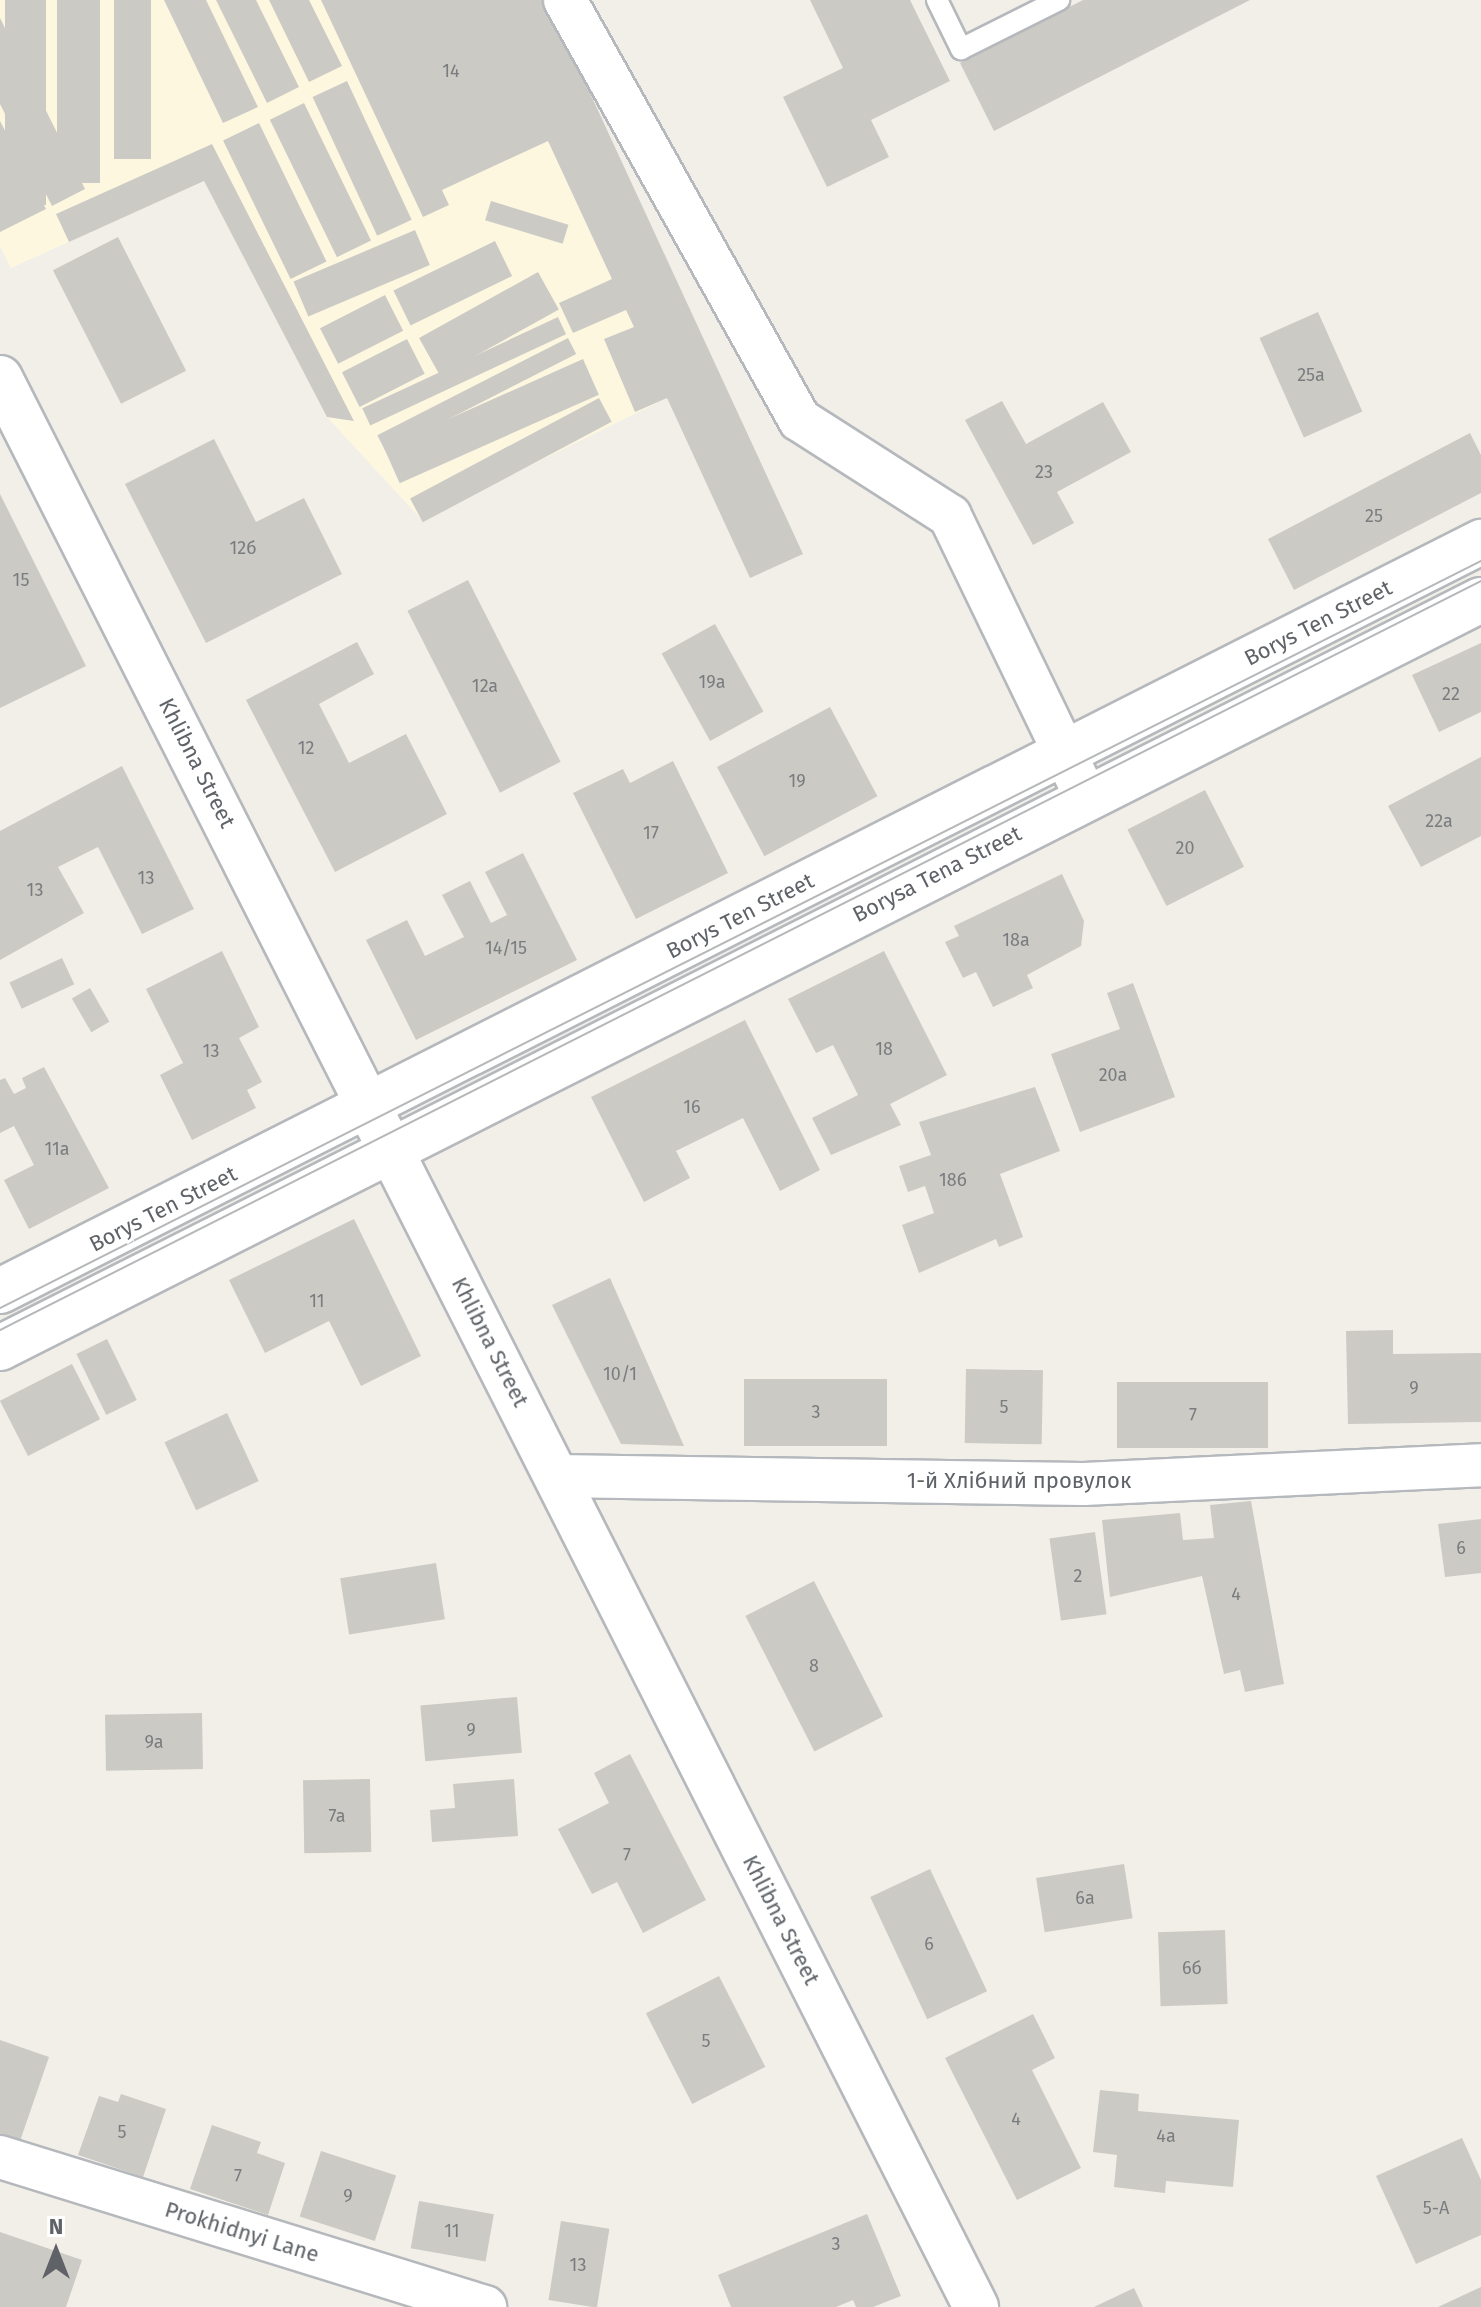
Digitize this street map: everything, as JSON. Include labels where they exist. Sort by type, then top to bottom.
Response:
[{"type":"street","points":[[565,0],[800,420],[950,516],[1087,799]]},
{"type":"street","name":"Khlibna Street","points":[[0,378],[11,426],[370,1103],[976,2307]]},
{"type":"street","name":"Borys Ten Street","points":[[0,1291],[1481,542]]},
{"type":"street","name":"Borysa Tena Street","points":[[394,1151],[1481,600]]},
{"type":"street","points":[[0,1348],[394,1151]]},
{"type":"street","name":"1-й Хлібний провулок","points":[[557,1476],[1084,1484],[1481,1465]]},
{"type":"street","name":"Prokhidnyi Lane","points":[[0,2157],[485,2307]]},
{"type":"lane","points":[[937,0],[961,49],[1059,0]]},
{"type":"shaded area","points":[[0,0],[353,0],[442,189],[548,141],[667,398],[421,519],[327,417],[204,181],[11,268],[0,247]]},
{"type":"building","points":[[5,0],[46,0],[46,205],[5,205]]},
{"type":"building","points":[[57,0],[100,0],[100,183],[57,183]]},
{"type":"building","points":[[114,0],[151,0],[151,159],[114,159]]},
{"type":"building","points":[[164,0],[206,0],[258,107],[223,123]]},
{"type":"building","points":[[216,0],[256,0],[299,87],[267,103]]},
{"type":"building","points":[[269,0],[309,0],[342,66],[309,82]]},
{"type":"building","points":[[321,0],[547,0],[803,554],[750,578],[667,398],[635,412],[604,339],[634,327],[626,310],[573,333],[559,303],[612,279],[548,141],[442,190],[449,205],[423,217]]},
{"type":"building","points":[[810,0],[910,0],[950,81],[871,120],[889,157],[827,187],[783,97],[843,68]]},
{"type":"building","points":[[1083,0],[1250,0],[994,131],[960,63]]},
{"type":"building","points":[[0,18],[85,189],[52,206],[0,104]]},
{"type":"building","points":[[347,81],[412,220],[377,236],[313,97]]},
{"type":"building","points":[[304,103],[371,241],[337,257],[270,120]]},
{"type":"building","points":[[0,121],[46,209],[0,232]]},
{"type":"building","points":[[259,123],[327,261],[291,279],[223,141]]},
{"type":"building","points":[[212,144],[354,421],[327,417],[204,181],[69,242],[56,214]]},
{"type":"building","points":[[491,201],[568,225],[563,244],[485,220]]},
{"type":"building","points":[[415,230],[430,265],[308,317],[293,282]]},
{"type":"building","points":[[118,237],[186,371],[121,404],[53,270]]},
{"type":"building","points":[[495,241],[512,276],[411,326],[393,291]]},
{"type":"building","points":[[538,272],[559,310],[440,376],[419,338]]},
{"type":"building","points":[[385,295],[403,331],[338,364],[320,328]]},
{"type":"building","points":[[1318,312],[1362,412],[1304,438],[1260,338]]},
{"type":"building","points":[[558,317],[566,334],[370,426],[362,408]]},
{"type":"building","points":[[568,338],[576,354],[385,451],[377,435]]},
{"type":"building","points":[[407,339],[425,374],[360,407],[342,372]]},
{"type":"building","points":[[583,359],[599,395],[400,483],[384,448]]},
{"type":"building","points":[[599,398],[612,422],[423,522],[410,498]]},
{"type":"building","points":[[1002,401],[1026,444],[1103,402],[1131,452],[1057,492],[1074,523],[1033,545],[965,420]]},
{"type":"building","points":[[1470,433],[1481,455],[1481,493],[1294,590],[1268,539]]},
{"type":"building","points":[[214,439],[256,522],[304,498],[342,574],[206,643],[125,484]]},
{"type":"building","points":[[0,494],[86,666],[0,708]]},
{"type":"building","points":[[468,580],[561,762],[500,793],[407,611]]},
{"type":"building","points":[[715,624],[763,711],[710,741],[662,654]]},
{"type":"building","points":[[357,642],[374,674],[319,704],[349,763],[406,734],[447,814],[335,872],[246,700]]},
{"type":"building","points":[[1481,643],[1481,712],[1439,732],[1412,675]]},
{"type":"building","points":[[830,707],[877,796],[764,856],[717,767]]},
{"type":"building","points":[[1481,757],[1481,836],[1421,867],[1388,806]]},
{"type":"building","points":[[673,761],[728,873],[636,919],[573,793],[623,769],[630,783]]},
{"type":"building","points":[[122,766],[194,909],[142,934],[98,847],[58,867],[84,913],[0,960],[0,831]]},
{"type":"building","points":[[1205,790],[1244,867],[1167,906],[1127,829]]},
{"type":"building","points":[[523,853],[577,960],[416,1040],[366,940],[407,920],[425,956],[464,937],[442,895],[470,881],[491,923],[507,915],[485,872]]},
{"type":"building","points":[[1062,874],[1084,921],[1081,946],[1027,975],[1033,988],[993,1007],[976,972],[963,978],[945,942],[959,936],[954,926]]},
{"type":"building","points":[[222,951],[259,1027],[239,1038],[262,1082],[247,1090],[256,1108],[192,1140],[160,1075],[183,1063],[146,989]]},
{"type":"building","points":[[884,951],[947,1075],[890,1104],[901,1125],[831,1155],[812,1118],[858,1095],[833,1045],[816,1053],[788,999]]},
{"type":"building","points":[[62,958],[74,984],[22,1009],[9,983]]},
{"type":"building","points":[[1133,983],[1175,1097],[1080,1132],[1051,1054],[1120,1029],[1107,993]]},
{"type":"building","points":[[90,988],[110,1022],[91,1032],[72,998]]},
{"type":"building","points":[[745,1020],[820,1170],[780,1191],[743,1118],[676,1151],[690,1178],[644,1202],[591,1097]]},
{"type":"building","points":[[44,1067],[109,1188],[29,1229],[4,1180],[34,1165],[14,1126],[0,1133],[0,1080],[5,1078],[14,1094],[26,1088],[22,1078]]},
{"type":"building","points":[[1035,1087],[1060,1151],[1000,1174],[1023,1237],[999,1247],[996,1239],[919,1273],[902,1225],[934,1213],[925,1186],[908,1192],[899,1166],[931,1155],[919,1122]]},
{"type":"building","points":[[354,1219],[421,1356],[361,1386],[329,1321],[265,1353],[229,1280]]},
{"type":"building","points":[[610,1278],[684,1446],[621,1444],[552,1305]]},
{"type":"building","points":[[1393,1330],[1393,1354],[1481,1353],[1481,1422],[1348,1424],[1346,1331]]},
{"type":"building","points":[[107,1339],[137,1400],[106,1415],[76,1354]]},
{"type":"building","points":[[72,1364],[100,1419],[28,1456],[0,1401]]},
{"type":"building","points":[[966,1369],[1043,1370],[1042,1444],[965,1443]]},
{"type":"building","points":[[744,1379],[887,1379],[887,1446],[744,1446]]},
{"type":"building","points":[[1117,1382],[1268,1382],[1268,1448],[1117,1448]]},
{"type":"building","points":[[227,1413],[259,1481],[196,1510],[164,1442]]},
{"type":"building","points":[[1251,1501],[1284,1684],[1245,1692],[1240,1670],[1224,1674],[1202,1576],[1110,1597],[1102,1520],[1180,1513],[1183,1540],[1214,1538],[1210,1505]]},
{"type":"building","points":[[1481,1519],[1481,1573],[1445,1577],[1438,1524]]},
{"type":"building","points":[[1095,1532],[1107,1614],[1061,1621],[1049,1538]]},
{"type":"building","points":[[436,1563],[445,1619],[349,1634],[340,1578]]},
{"type":"building","points":[[814,1581],[883,1716],[814,1751],[745,1616]]},
{"type":"building","points":[[517,1697],[522,1753],[425,1761],[420,1705]]},
{"type":"building","points":[[202,1713],[203,1769],[106,1771],[105,1715]]},
{"type":"building","points":[[630,1754],[706,1900],[643,1933],[617,1882],[592,1894],[558,1829],[609,1803],[594,1773]]},
{"type":"building","points":[[370,1779],[371,1852],[304,1853],[303,1780]]},
{"type":"building","points":[[514,1779],[518,1836],[432,1842],[430,1810],[455,1808],[453,1784]]},
{"type":"building","points":[[1124,1864],[1133,1918],[1045,1932],[1036,1878]]},
{"type":"building","points":[[930,1869],[987,1991],[927,2019],[870,1897]]},
{"type":"building","points":[[1225,1930],[1228,2004],[1161,2006],[1158,1932]]},
{"type":"building","points":[[719,1976],[765,2067],[692,2104],[646,2013]]},
{"type":"building","points":[[1033,2014],[1055,2058],[1032,2070],[1081,2168],[1017,2200],[945,2058]]},
{"type":"building","points":[[0,2040],[49,2057],[19,2144],[0,2137]]},
{"type":"building","points":[[1100,2090],[1139,2094],[1138,2111],[1239,2120],[1233,2187],[1166,2181],[1165,2193],[1114,2187],[1117,2155],[1093,2152]]},
{"type":"building","points":[[121,2094],[166,2109],[143,2177],[78,2155],[99,2096],[118,2102]]},
{"type":"building","points":[[212,2125],[261,2142],[257,2153],[285,2163],[268,2215],[190,2189]]},
{"type":"building","points":[[1462,2138],[1481,2180],[1481,2235],[1416,2264],[1376,2176]]},
{"type":"building","points":[[321,2151],[396,2175],[375,2241],[300,2217]]},
{"type":"building","points":[[419,2201],[494,2214],[486,2261],[411,2248]]},
{"type":"building","points":[[867,2214],[901,2296],[873,2307],[856,2307],[853,2300],[836,2307],[731,2307],[718,2275]]},
{"type":"building","points":[[561,2221],[609,2229],[597,2307],[548,2300]]},
{"type":"building","points":[[0,2232],[82,2260],[66,2307],[0,2307]]},
{"type":"building","points":[[1481,2287],[1481,2307],[1438,2307]]},
{"type":"building","points":[[1134,2288],[1143,2307],[1094,2307]]},
{"type":"tram line","points":[[0,1308],[1481,561]]},
{"type":"tram line","points":[[0,1330],[1481,581]]}]
